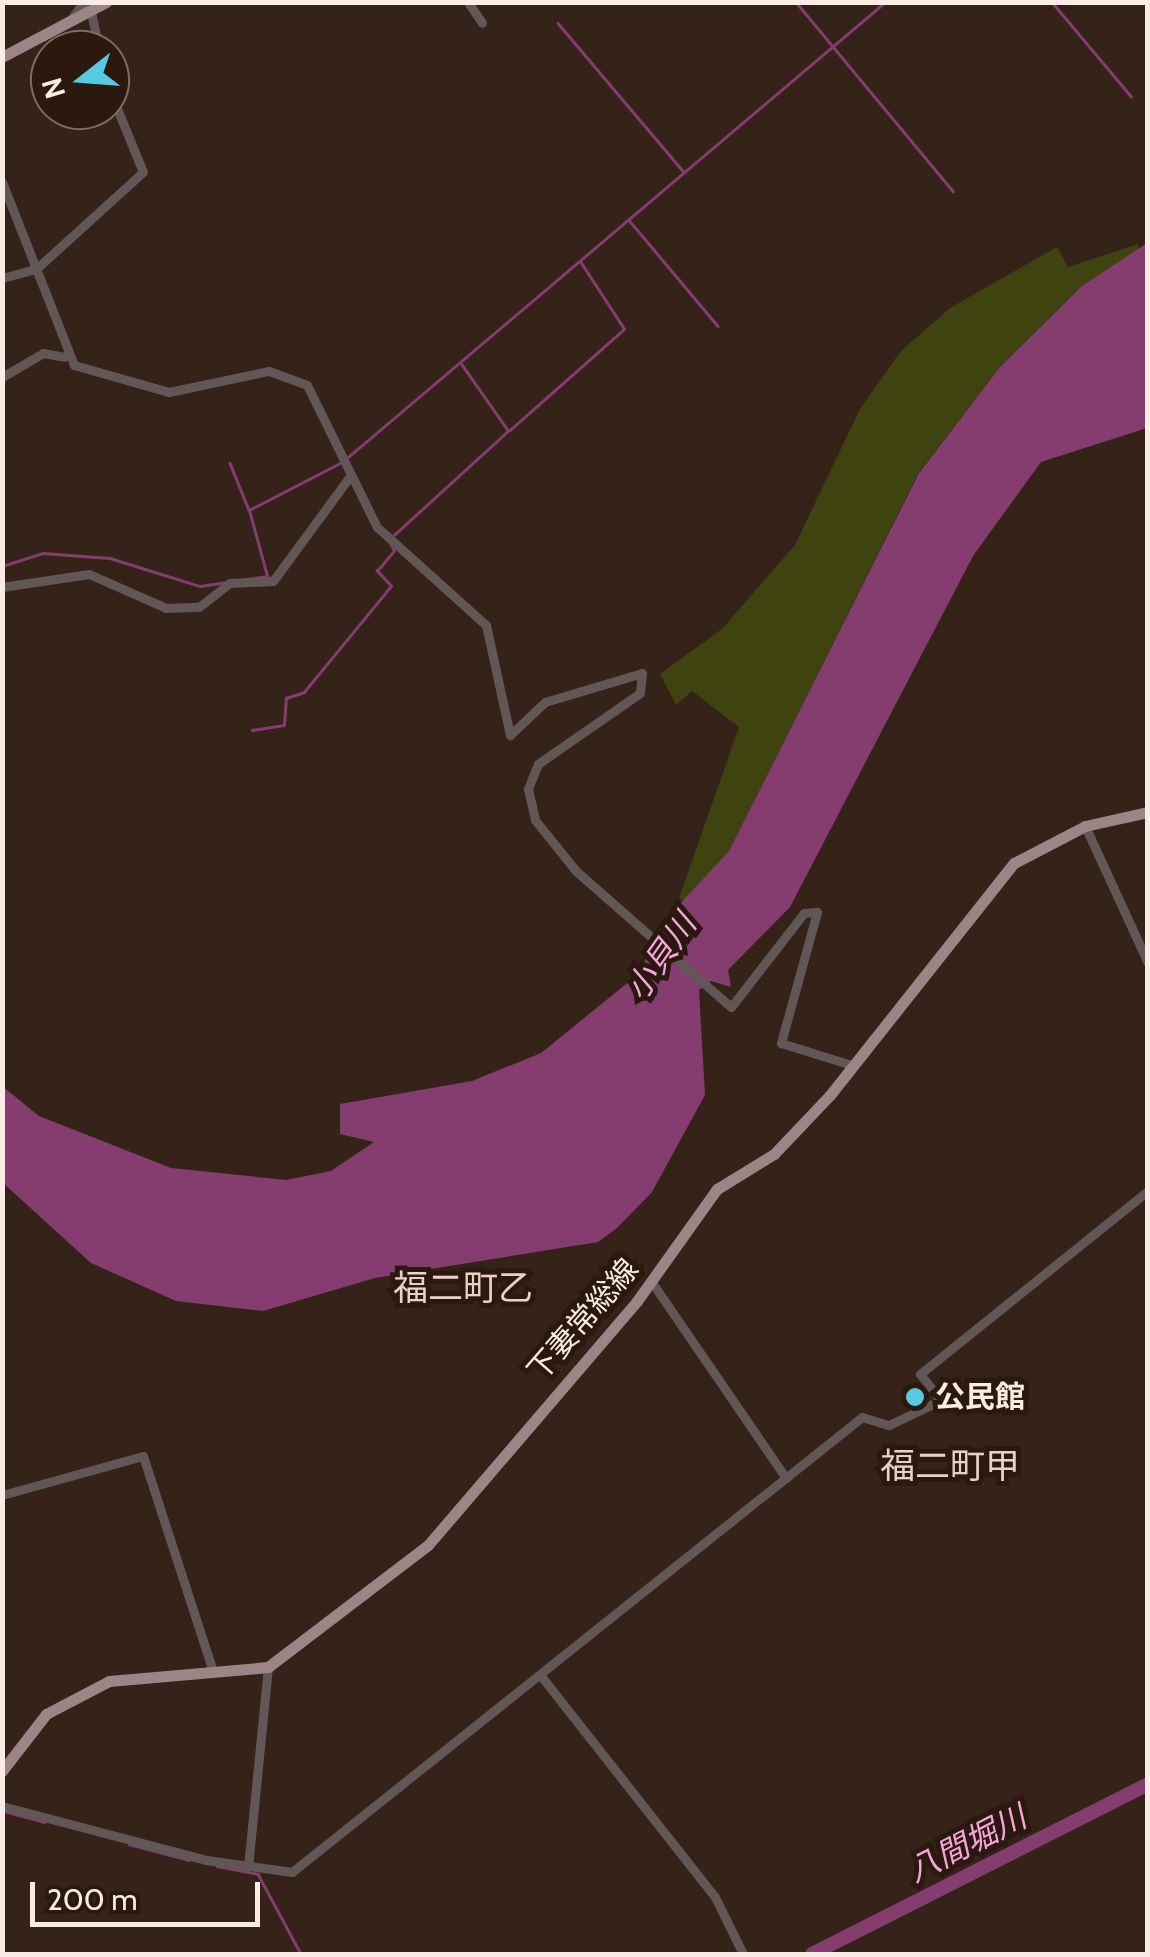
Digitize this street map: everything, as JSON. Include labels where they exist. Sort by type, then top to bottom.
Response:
[{"type":"main road","points":[[2,57],[72,23],[88,7],[106,2]]},
{"type":"main road","name":"下妻常総線","points":[[268,1667],[443,1530],[651,1281],[717,1189],[786,1143],[1014,862],[1085,826],[1148,812]]},
{"type":"main road","points":[[2,1771],[46,1714],[123,1676],[268,1667]]},
{"type":"street","points":[[468,2],[482,23]]},
{"type":"street","points":[[2,278],[36,269],[143,172],[126,130]]},
{"type":"street","points":[[2,182],[66,357]]},
{"type":"street","points":[[2,376],[44,353],[66,357],[124,385],[169,392],[285,374],[319,403],[376,527],[486,625],[510,735],[545,702],[632,670],[645,678],[640,693],[538,764],[528,789],[555,850],[710,991],[735,1005],[804,913],[818,912],[781,1043],[851,1065]]},
{"type":"street","points":[[2,587],[89,574],[166,608],[199,607],[230,583],[272,581],[350,476]]},
{"type":"street","points":[[1085,826],[1148,964]]},
{"type":"street","points":[[2,1806],[248,1867],[292,1872],[862,1417],[889,1425],[941,1400],[920,1374],[1148,1191]]},
{"type":"street","points":[[651,1281],[786,1478]]},
{"type":"street","points":[[2,1494],[144,1456],[212,1672]]},
{"type":"street","points":[[248,1867],[268,1667]]},
{"type":"street","points":[[541,1676],[715,1897],[743,1954]]},
{"type":"green space","points":[[1138,244],[1140,255],[1082,286],[1000,367],[919,472],[729,851],[685,902],[679,898],[739,727],[692,691],[676,705],[660,674],[722,629],[795,545],[860,409],[900,352],[950,308],[1057,247],[1068,267]]},
{"type":"water","name":"小貝川","points":[[1147,243],[1147,428],[1041,462],[973,556],[790,907],[728,970],[731,987],[711,981],[699,990],[705,1095],[652,1192],[617,1228],[598,1242],[375,1278],[263,1311],[176,1301],[91,1263],[3,1183],[2,1086],[39,1116],[171,1168],[286,1180],[331,1171],[374,1142],[340,1134],[340,1104],[472,1081],[541,1053],[636,976],[678,906],[729,851],[919,473],[1000,367],[1082,286]]},
{"type":"waterway","points":[[796,2],[953,191]]},
{"type":"waterway","points":[[347,458],[885,2]]},
{"type":"waterway","points":[[1052,2],[1131,96]]},
{"type":"waterway","points":[[558,23],[683,171]]},
{"type":"waterway","points":[[629,220],[718,326]]},
{"type":"waterway","points":[[510,430],[624,329],[581,263]]},
{"type":"waterway","points":[[394,535],[508,431],[461,364]]},
{"type":"waterway","points":[[230,463],[249,510],[340,463]]},
{"type":"waterway","points":[[2,566],[43,553],[110,558],[200,586],[267,576],[249,510]]},
{"type":"waterway","points":[[252,730],[284,725],[286,698],[304,692],[391,586],[377,571],[394,551],[389,541]]},
{"type":"waterway","name":"八間堀川","points":[[812,1954],[1148,1784]]},
{"type":"waterway","points":[[4,1811],[45,1822]]},
{"type":"waterway","points":[[129,1844],[189,1860]]},
{"type":"waterway","points":[[217,1866],[258,1874],[301,1954]]},
{"type":"place","name":"公民館","points":[[915,1397]]},
{"type":"district","name":"福二町乙","points":[[463,1288]]},
{"type":"district","name":"福二町甲","points":[[950,1466]]}]
